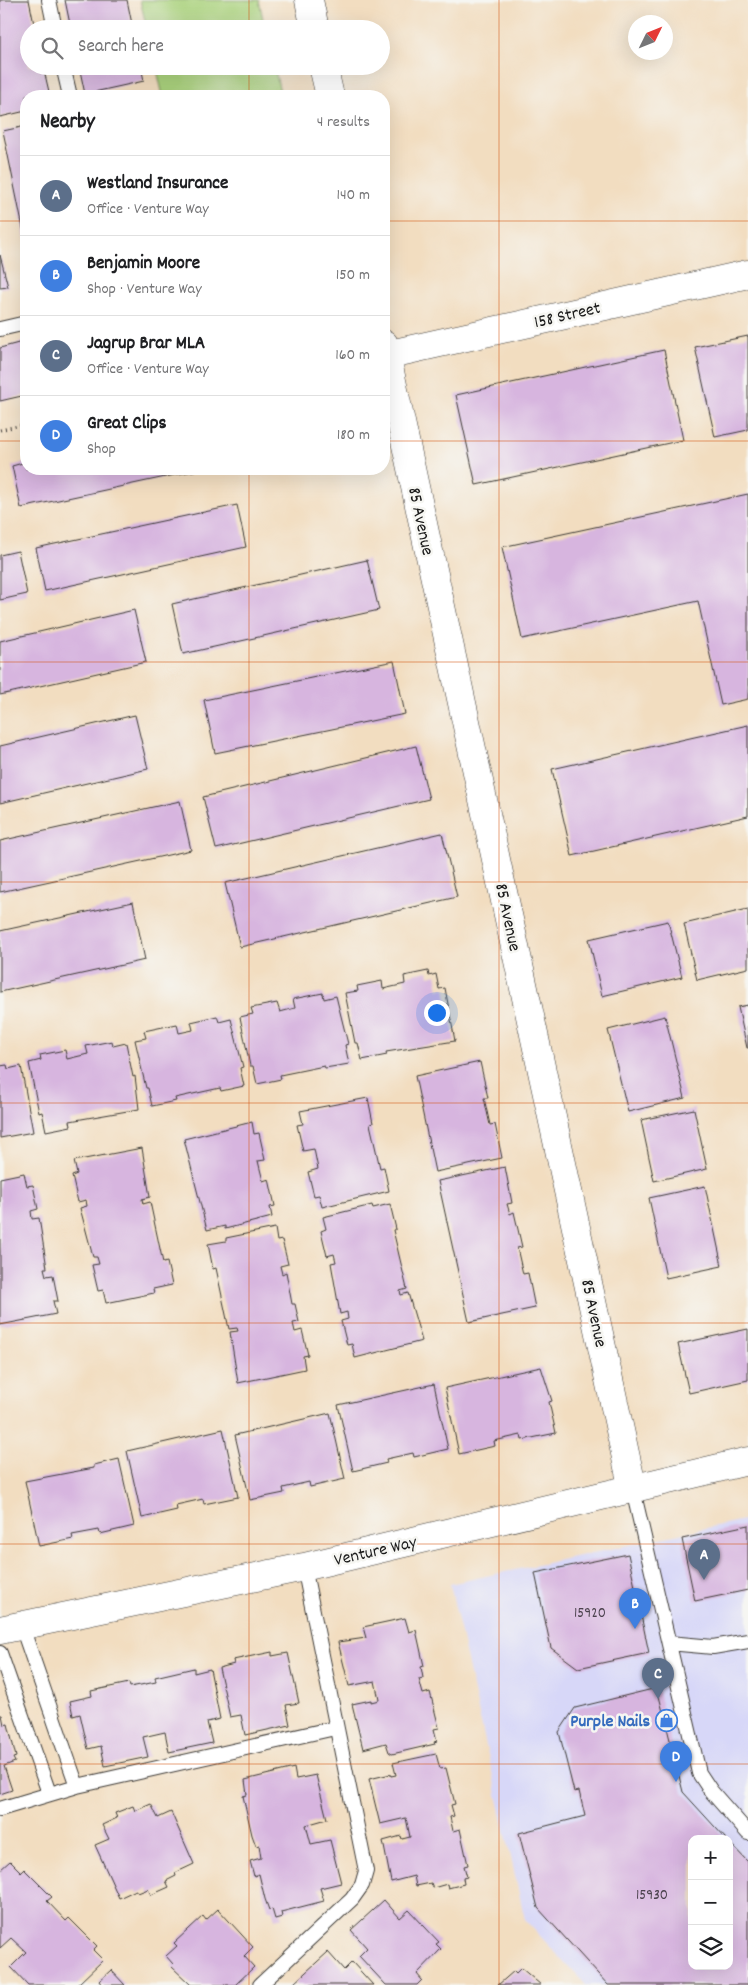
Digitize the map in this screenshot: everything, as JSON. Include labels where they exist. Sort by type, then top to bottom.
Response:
[{"type":"street","points":[[309,0],[313,20]]},
{"type":"street","points":[[325,75],[329,90]]},
{"type":"street","name":"158 Street","points":[[390,349],[748,274]]},
{"type":"street","name":"85 Avenue","points":[[390,373],[634,1490]]},
{"type":"street","name":"Venture Way","points":[[11,1629],[304,1567],[634,1490],[748,1460]]},
{"type":"lane","points":[[49,0],[53,20]]},
{"type":"lane","points":[[65,75],[69,90]]},
{"type":"lane","points":[[0,329],[20,324]]},
{"type":"lane","points":[[634,1490],[699,1773],[711,1791],[748,1833]]},
{"type":"lane","points":[[260,1985],[340,1912],[362,1885],[366,1871],[335,1728],[304,1567]]},
{"type":"lane","points":[[11,1629],[77,1786]]},
{"type":"lane","points":[[669,1643],[713,1647],[748,1641]]},
{"type":"lane","points":[[0,1653],[49,1793]]},
{"type":"lane","points":[[0,1809],[77,1786],[335,1728]]},
{"type":"path","points":[[0,430],[20,425]]},
{"type":"shaded area","points":[[748,1519],[748,1985],[586,1985],[525,1920],[450,1584]]},
{"type":"green space","points":[[140,0],[259,0],[263,20],[145,20]]},
{"type":"green space","points":[[158,75],[276,75],[280,90],[162,90]]},
{"type":"building","points":[[0,0],[29,0],[33,20],[20,20],[20,75],[45,75],[49,90],[20,90],[20,112],[0,117]]},
{"type":"building","points":[[65,0],[127,0],[131,20],[69,20]]},
{"type":"building","points":[[81,75],[143,75],[144,81],[103,90],[84,90]]},
{"type":"building","points":[[20,127],[20,214],[3,131]]},
{"type":"building","points":[[0,255],[8,287],[0,288]]},
{"type":"building","points":[[748,336],[748,430],[715,437],[695,347]]},
{"type":"building","points":[[20,343],[20,396],[0,401],[0,348]]},
{"type":"building","points":[[664,350],[683,440],[476,485],[456,395]]},
{"type":"building","points":[[20,464],[20,475],[175,475],[21,508],[12,466]]},
{"type":"building","points":[[748,494],[748,699],[721,705],[698,601],[522,639],[502,547]]},
{"type":"building","points":[[237,505],[246,547],[45,591],[36,548]]},
{"type":"building","points":[[18,551],[27,594],[0,600],[0,555]]},
{"type":"building","points":[[367,560],[379,610],[183,654],[172,604]]},
{"type":"building","points":[[134,610],[146,662],[0,695],[0,641]]},
{"type":"building","points":[[394,661],[405,714],[215,753],[204,700]]},
{"type":"building","points":[[135,715],[148,769],[0,803],[0,746]]},
{"type":"building","points":[[748,725],[748,816],[572,856],[552,769]]},
{"type":"building","points":[[416,746],[429,799],[216,849],[203,797]]},
{"type":"building","points":[[180,801],[191,850],[0,892],[0,841]]},
{"type":"building","points":[[442,833],[457,897],[240,947],[225,883]]},
{"type":"building","points":[[133,902],[145,960],[0,992],[0,931]]},
{"type":"building","points":[[748,909],[748,968],[697,980],[684,924]]},
{"type":"building","points":[[668,921],[682,977],[602,996],[589,939]]},
{"type":"building","points":[[428,971],[429,976],[436,974],[439,989],[445,988],[455,1041],[386,1052],[387,1055],[362,1060],[358,1043],[355,1043],[345,993],[358,991],[357,986],[382,981],[383,989],[405,984],[404,976]]},
{"type":"building","points":[[323,993],[324,999],[336,996],[348,1044],[345,1045],[349,1064],[325,1068],[324,1066],[280,1075],[281,1079],[257,1084],[253,1066],[250,1066],[240,1017],[253,1014],[251,1008],[277,1003],[280,1012],[295,1008],[293,999]]},
{"type":"building","points":[[748,1005],[748,1048],[747,1048],[738,1007]]},
{"type":"building","points":[[217,1016],[219,1022],[231,1019],[243,1067],[240,1068],[244,1086],[221,1091],[220,1088],[175,1098],[176,1101],[152,1106],[135,1040],[146,1038],[144,1031],[177,1024],[179,1033],[193,1030],[191,1022]]},
{"type":"building","points":[[665,1016],[685,1098],[628,1112],[608,1030]]},
{"type":"building","points":[[112,1041],[113,1046],[126,1043],[133,1077],[135,1076],[139,1109],[70,1121],[71,1126],[46,1131],[42,1112],[39,1113],[29,1063],[41,1060],[40,1055],[65,1050],[67,1059],[88,1054],[86,1046]]},
{"type":"building","points":[[480,1062],[488,1098],[484,1098],[490,1125],[495,1124],[502,1158],[435,1172],[415,1076]]},
{"type":"building","points":[[7,1065],[8,1069],[21,1066],[33,1132],[0,1138],[0,1066]]},
{"type":"building","points":[[368,1098],[373,1123],[370,1124],[380,1168],[384,1167],[389,1191],[322,1207],[319,1195],[314,1196],[308,1172],[318,1169],[314,1149],[303,1151],[297,1125],[303,1124],[300,1111]]},
{"type":"building","points":[[694,1109],[707,1169],[654,1181],[641,1120]]},
{"type":"building","points":[[252,1122],[254,1134],[259,1133],[265,1160],[258,1161],[263,1181],[269,1179],[275,1206],[270,1207],[272,1217],[225,1229],[225,1226],[207,1230],[184,1139]]},
{"type":"building","points":[[142,1148],[150,1197],[142,1199],[143,1204],[150,1202],[163,1263],[167,1262],[172,1285],[153,1289],[154,1293],[106,1303],[103,1290],[98,1291],[92,1265],[99,1264],[97,1257],[93,1257],[80,1208],[87,1206],[86,1200],[78,1202],[72,1176],[77,1174],[74,1161]]},
{"type":"building","points":[[505,1167],[512,1203],[507,1204],[510,1214],[514,1212],[522,1247],[517,1248],[523,1274],[528,1273],[535,1308],[469,1322],[438,1181]]},
{"type":"building","points":[[24,1173],[27,1186],[33,1185],[38,1209],[31,1211],[32,1219],[39,1218],[47,1268],[44,1268],[46,1276],[53,1275],[58,1301],[53,1301],[56,1314],[0,1325],[0,1178]]},
{"type":"building","points":[[705,1186],[722,1266],[666,1278],[649,1198]]},
{"type":"building","points":[[390,1204],[396,1229],[393,1230],[407,1289],[400,1291],[401,1295],[408,1293],[422,1341],[355,1358],[352,1344],[347,1345],[341,1321],[348,1319],[347,1312],[340,1314],[331,1263],[336,1262],[334,1254],[327,1256],[321,1231],[326,1229],[323,1217],[372,1205],[373,1208]]},
{"type":"building","points":[[275,1228],[277,1241],[282,1240],[288,1264],[280,1266],[282,1274],[286,1272],[292,1304],[295,1304],[299,1322],[293,1323],[295,1332],[302,1330],[308,1355],[303,1356],[305,1369],[238,1383],[230,1332],[238,1331],[237,1328],[229,1329],[216,1268],[213,1269],[208,1244],[226,1241],[226,1238]]},
{"type":"building","points":[[748,1329],[748,1380],[689,1393],[678,1344]]},
{"type":"building","points":[[541,1367],[552,1401],[549,1402],[556,1433],[522,1440],[521,1435],[494,1441],[495,1446],[459,1454],[445,1388]]},
{"type":"building","points":[[434,1384],[448,1449],[414,1457],[413,1453],[386,1459],[387,1463],[353,1471],[338,1405]]},
{"type":"building","points":[[330,1413],[345,1479],[310,1487],[309,1482],[283,1488],[284,1493],[250,1500],[235,1435]]},
{"type":"building","points":[[223,1429],[238,1497],[204,1504],[203,1499],[176,1505],[177,1510],[142,1518],[127,1451]]},
{"type":"building","points":[[119,1459],[134,1526],[100,1534],[99,1530],[72,1535],[73,1539],[39,1546],[25,1481],[94,1468],[94,1465]]},
{"type":"building","points":[[748,1525],[748,1590],[695,1601],[682,1539]]},
{"type":"building","points":[[628,1554],[649,1653],[578,1668],[551,1648],[535,1573]]},
{"type":"building","points":[[405,1618],[409,1632],[416,1630],[424,1666],[421,1667],[423,1678],[419,1679],[423,1694],[430,1692],[439,1728],[434,1729],[437,1741],[434,1742],[435,1744],[392,1754],[389,1752],[386,1743],[363,1749],[352,1704],[379,1700],[375,1681],[349,1686],[338,1642],[366,1638],[363,1627]]},
{"type":"building","points":[[272,1652],[272,1656],[288,1653],[299,1703],[286,1705],[290,1725],[245,1735],[241,1715],[230,1717],[219,1668],[234,1664],[233,1660]]},
{"type":"building","points":[[194,1668],[194,1673],[210,1669],[220,1719],[207,1722],[212,1743],[169,1752],[165,1732],[143,1737],[148,1757],[105,1766],[101,1746],[88,1749],[80,1714],[73,1716],[70,1701],[92,1696],[91,1691],[129,1683],[130,1687],[156,1682],[155,1677]]},
{"type":"building","points":[[657,1688],[683,1792],[722,1835],[688,1835],[688,1970],[733,1970],[733,1846],[748,1862],[748,1985],[608,1985],[538,1908],[519,1833],[585,1816],[579,1791],[574,1792],[559,1732],[575,1708]]},
{"type":"building","points":[[0,1715],[2,1715],[4,1725],[8,1724],[16,1757],[13,1758],[15,1762],[4,1766],[12,1790],[0,1794]]},
{"type":"building","points":[[436,1754],[440,1769],[446,1768],[455,1804],[451,1805],[454,1816],[450,1817],[453,1831],[460,1829],[468,1865],[464,1866],[467,1877],[463,1878],[464,1884],[448,1888],[447,1884],[433,1888],[431,1883],[416,1886],[414,1876],[391,1882],[383,1841],[401,1836],[402,1839],[410,1837],[406,1818],[380,1824],[369,1779],[391,1774],[391,1776],[396,1775],[393,1763]]},
{"type":"building","points":[[294,1768],[296,1779],[316,1775],[327,1819],[306,1825],[311,1844],[330,1840],[341,1883],[320,1888],[324,1901],[281,1912],[282,1917],[275,1919],[272,1909],[269,1910],[265,1899],[259,1874],[254,1876],[250,1861],[261,1858],[259,1845],[256,1846],[252,1835],[243,1796],[247,1795],[245,1780]]},
{"type":"building","points":[[151,1804],[158,1818],[171,1812],[194,1864],[175,1873],[176,1876],[166,1881],[169,1887],[151,1895],[148,1889],[138,1893],[136,1890],[119,1898],[95,1845],[109,1839],[102,1825],[117,1818],[115,1813],[133,1806],[135,1811]]},
{"type":"building","points":[[10,1861],[21,1872],[24,1869],[52,1897],[47,1901],[66,1921],[69,1918],[97,1946],[93,1950],[103,1960],[77,1985],[28,1985],[11,1967],[26,1952],[11,1938],[0,1948],[0,1870]]},
{"type":"building","points":[[384,1900],[400,1918],[409,1910],[439,1942],[436,1944],[441,1949],[417,1974],[422,1980],[417,1985],[386,1985],[359,1956],[367,1948],[351,1930]]},
{"type":"building","points":[[218,1909],[253,1947],[244,1956],[254,1967],[235,1985],[191,1985],[171,1966],[173,1964],[166,1956],[177,1946],[174,1943],[203,1916],[206,1920]]},
{"type":"building","points":[[328,1952],[344,1970],[352,1962],[373,1985],[296,1985],[294,1983]]},
{"type":"building","points":[[521,1968],[541,1985],[498,1985],[514,1971],[516,1973]]},
{"type":"building","points":[[111,1970],[125,1985],[102,1985],[99,1981]]},
{"type":"place","name":"Westland Insurance","points":[[704,1580]]},
{"type":"place","name":"Benjamin Moore","points":[[635,1629]]},
{"type":"place","name":"Jagrup Brar MLA","points":[[658,1699]]},
{"type":"place","name":"Purple Nails","points":[[666,1720]]},
{"type":"place","name":"Great Clips","points":[[676,1782]]}]
